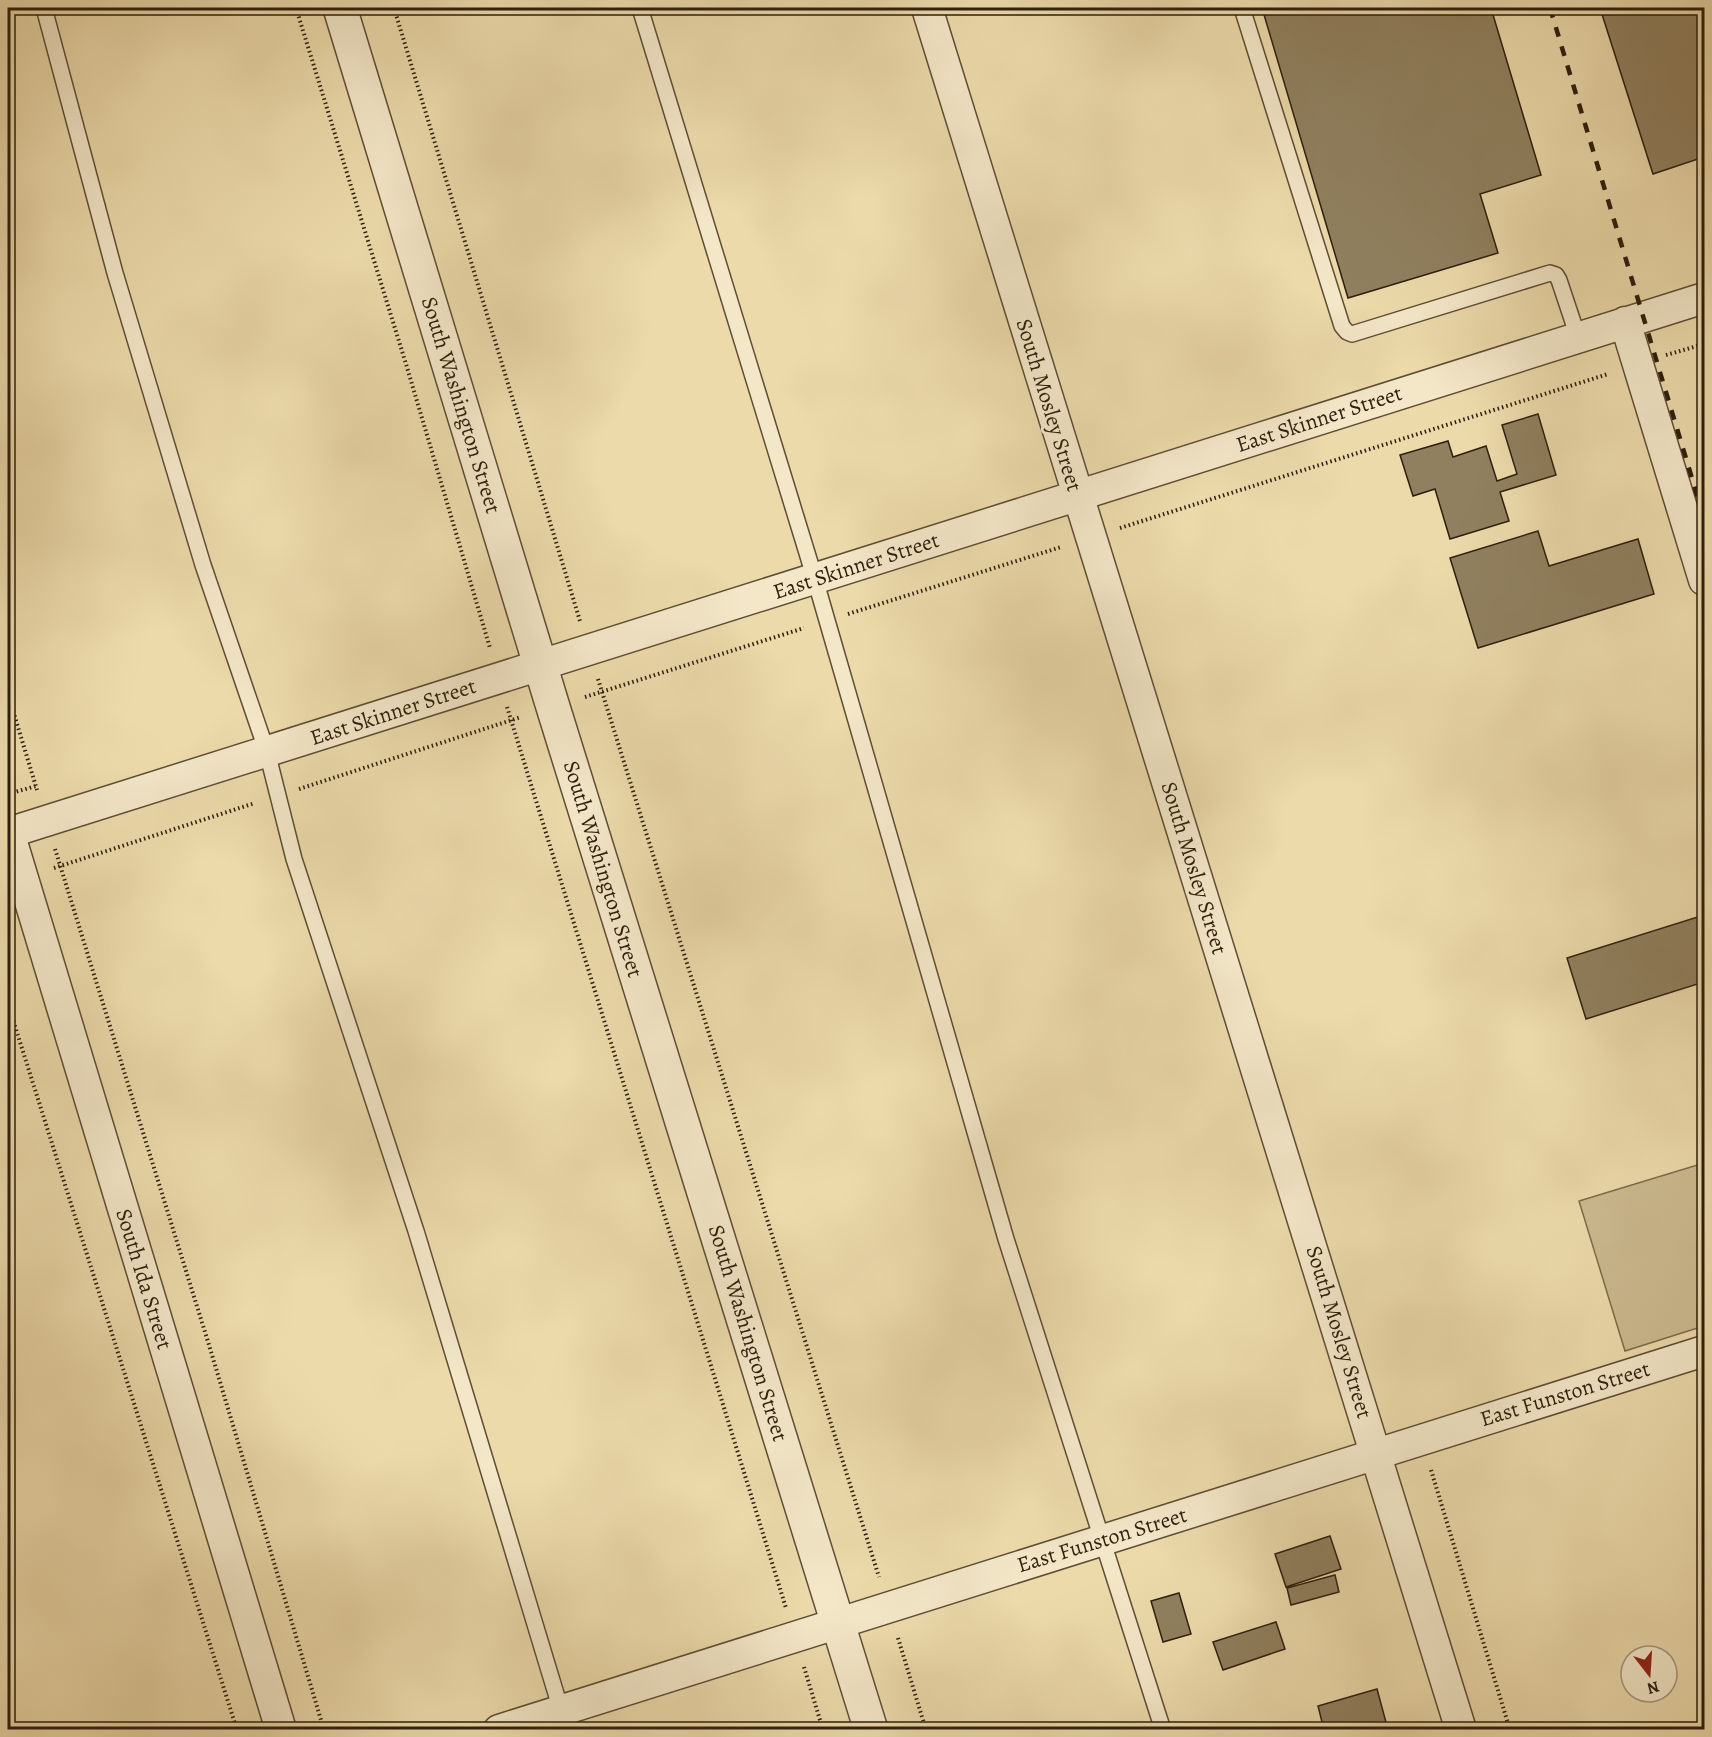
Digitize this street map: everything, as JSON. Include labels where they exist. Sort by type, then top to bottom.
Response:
[{"type":"street","name":"South Washington Street","points":[[340,8],[540,666],[871,1730]]},
{"type":"street","name":"South Mosley Street","points":[[927,8],[1461,1730]]},
{"type":"street","name":"East Skinner Street","points":[[8,831],[267,752],[1704,298]]},
{"type":"street","points":[[1625,322],[1704,580]]},
{"type":"street","name":"South Ida Street","points":[[8,831],[281,1730]]},
{"type":"street","name":"East Funston Street","points":[[499,1730],[564,1720],[838,1623],[1704,1351]]},
{"type":"lane","points":[[44,8],[115,273],[203,565],[267,752],[294,859],[419,1242],[564,1720]]},
{"type":"lane","points":[[640,8],[828,621],[1006,1239],[1162,1730]]},
{"type":"lane","points":[[1242,8],[1342,326],[1347,332],[1352,334],[1550,273],[1556,275],[1559,280],[1578,337]]},
{"type":"path","points":[[296,8],[406,364],[511,720],[824,1730]]},
{"type":"path","points":[[394,8],[589,650],[926,1730]]},
{"type":"path","points":[[22,878],[511,720],[1704,344]]},
{"type":"path","points":[[8,694],[324,1730]]},
{"type":"path","points":[[8,794],[36,786]]},
{"type":"path","points":[[8,1004],[237,1730]]},
{"type":"path","points":[[1431,1469],[1510,1730]]},
{"type":"shaded area","points":[[1704,1163],[1704,1326],[1625,1351],[1579,1201]]},
{"type":"building","points":[[1262,8],[1491,8],[1541,175],[1480,194],[1498,253],[1348,298]]},
{"type":"building","points":[[1600,8],[1704,8],[1704,157],[1653,174]]},
{"type":"building","points":[[1538,414],[1556,475],[1500,492],[1509,521],[1450,539],[1435,489],[1413,496],[1400,455],[1448,441],[1453,457],[1486,446],[1497,481],[1517,474],[1502,425]]},
{"type":"building","points":[[1538,531],[1549,566],[1638,539],[1654,594],[1478,648],[1450,558]]},
{"type":"building","points":[[1704,915],[1704,982],[1586,1019],[1567,958]]},
{"type":"building","points":[[1330,1536],[1341,1569],[1286,1587],[1275,1554]]},
{"type":"building","points":[[1335,1575],[1339,1592],[1291,1605],[1287,1588]]},
{"type":"building","points":[[1179,1593],[1191,1634],[1163,1642],[1151,1601]]},
{"type":"building","points":[[1276,1622],[1285,1649],[1223,1670],[1213,1642]]},
{"type":"building","points":[[1377,1689],[1387,1726],[1373,1730],[1324,1730],[1318,1706]]},
{"type":"railway","points":[[1550,8],[1704,518]]}]
